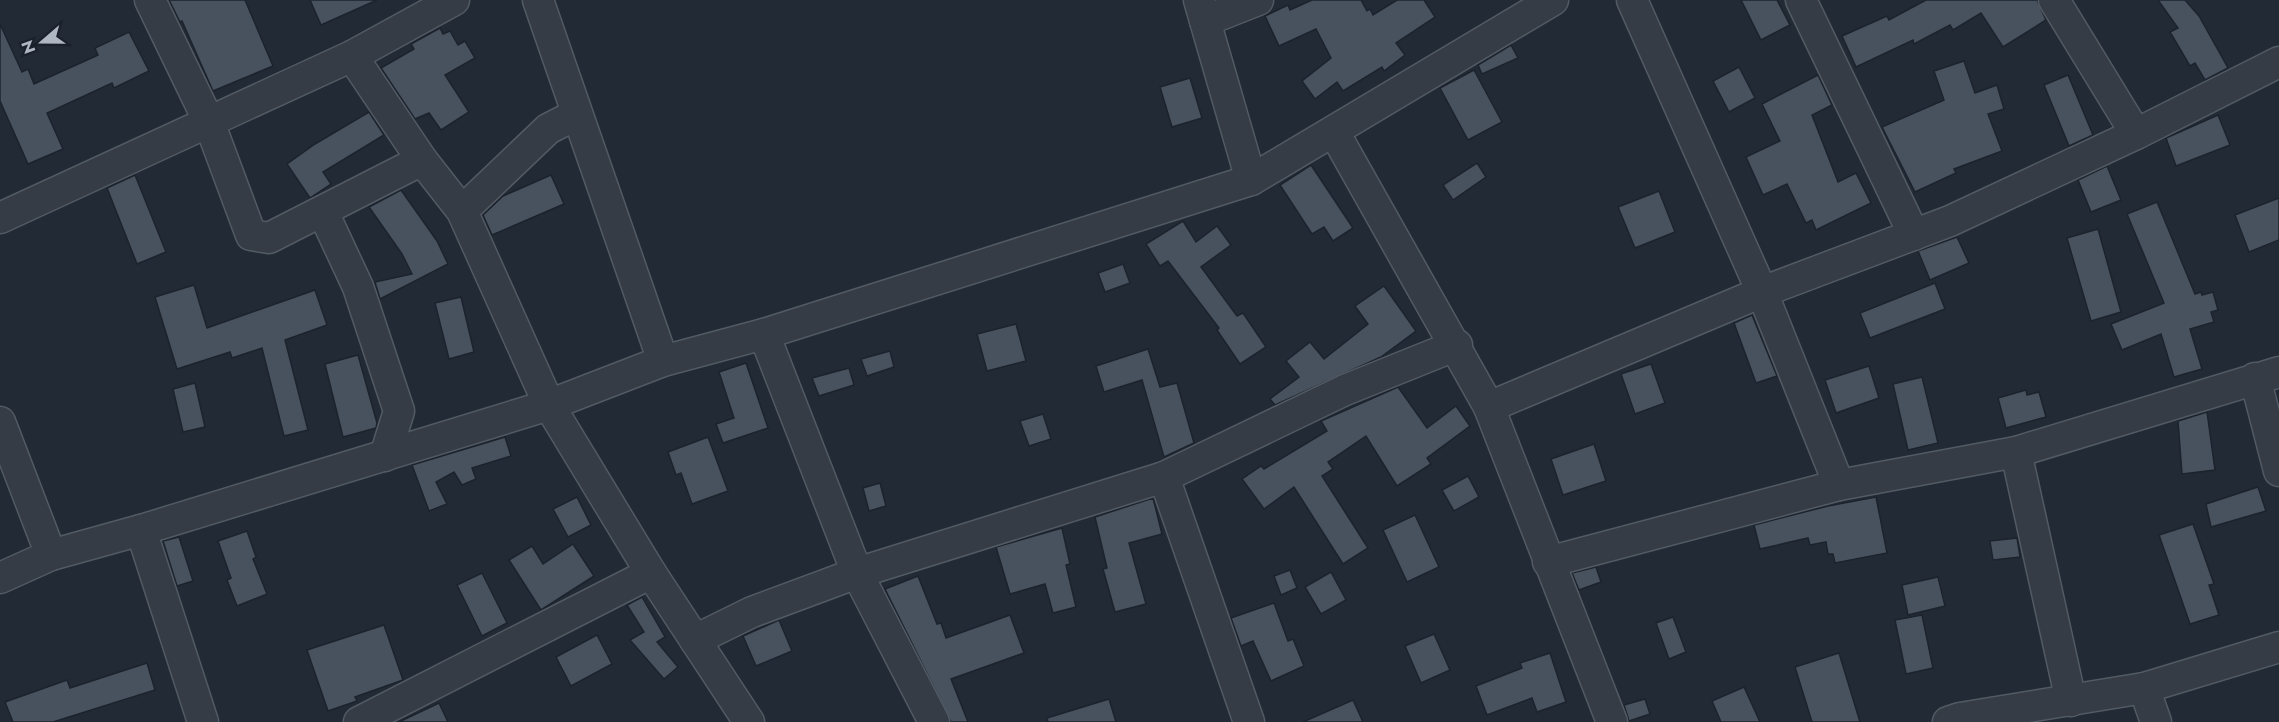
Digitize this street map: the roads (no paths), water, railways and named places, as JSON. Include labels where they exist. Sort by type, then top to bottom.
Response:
[{"type":"street","points":[[150,0],[209,122],[251,235],[269,238],[422,160]]},
{"type":"street","points":[[0,218],[352,56],[454,0]]},
{"type":"street","points":[[538,0],[663,361]]},
{"type":"street","points":[[1251,180],[1202,11],[1258,0]]},
{"type":"street","points":[[0,578],[51,555],[141,530],[549,405],[663,361],[764,334],[1251,180],[1334,132],[1518,9],[1553,0]]},
{"type":"street","points":[[1632,0],[1762,292],[1839,485]]},
{"type":"street","points":[[1801,0],[1914,235]]},
{"type":"street","points":[[2054,0],[2136,134]]},
{"type":"street","points":[[352,56],[422,160],[462,211],[549,405],[651,573],[749,722]]},
{"type":"street","points":[[1490,406],[1762,292],[1950,221],[2136,134],[2279,62]]},
{"type":"street","points":[[462,211],[548,129],[577,114]]},
{"type":"street","points":[[1334,132],[1490,406],[1548,562],[1612,722]]},
{"type":"street","points":[[323,212],[358,287],[399,411],[385,456]]},
{"type":"street","points":[[764,334],[857,573],[934,722]]},
{"type":"street","points":[[695,640],[752,612],[857,573],[1164,477],[1345,390],[1457,345]]},
{"type":"street","points":[[1548,562],[1839,485],[2016,452],[2267,375],[2279,471]]},
{"type":"street","points":[[0,422],[51,555]]},
{"type":"street","points":[[2016,452],[2071,701]]},
{"type":"street","points":[[1164,477],[1249,722]]},
{"type":"street","points":[[141,530],[203,722]]},
{"type":"street","points":[[359,722],[651,573]]},
{"type":"street","points":[[1948,722],[1960,718],[2144,688],[2279,647]]},
{"type":"street","points":[[2144,688],[2156,722]]}]
